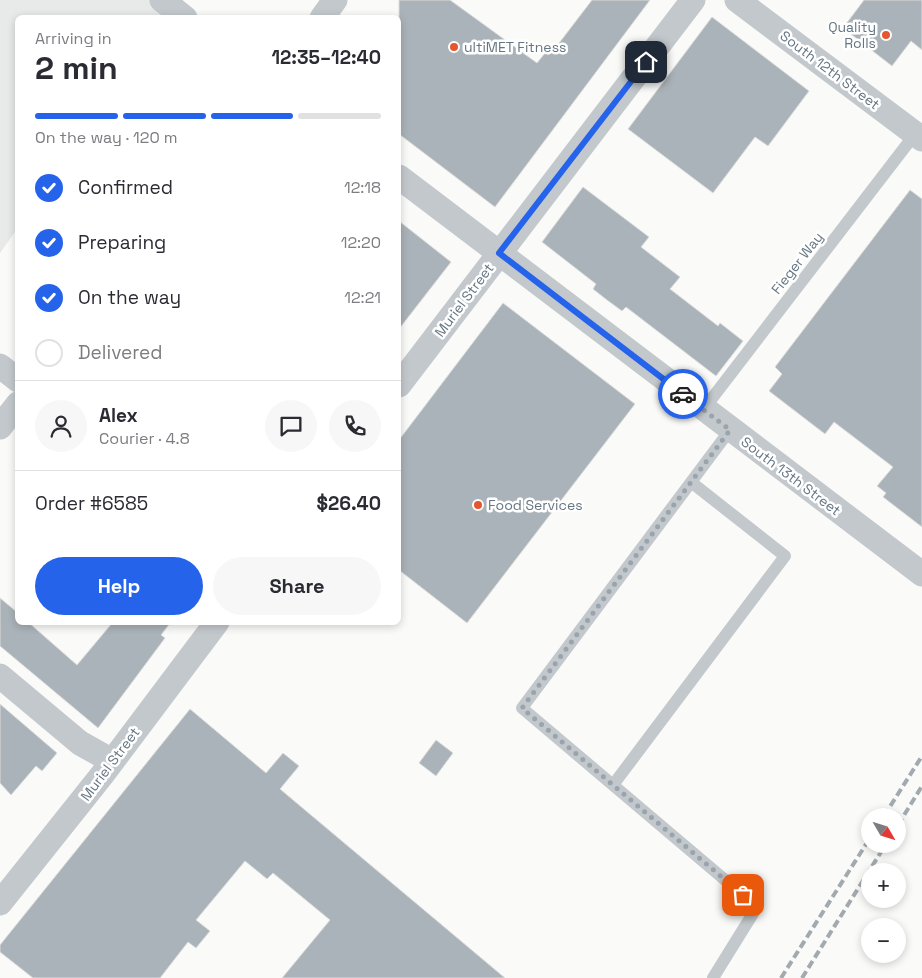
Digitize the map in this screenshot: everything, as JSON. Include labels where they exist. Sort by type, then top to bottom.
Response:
[{"type":"street","points":[[162,0],[182,15]]},
{"type":"street","points":[[324,15],[335,0]]},
{"type":"street","name":"Muriel Street","points":[[401,382],[693,0]]},
{"type":"street","name":"South 12th Street","points":[[738,0],[919,137]]},
{"type":"street","name":"South 13th Street","points":[[401,179],[703,410],[922,574]]},
{"type":"street","points":[[0,366],[15,378]]},
{"type":"street","points":[[0,427],[15,408]]},
{"type":"street","name":"Muriel Street","points":[[0,903],[112,761],[214,625]]},
{"type":"street","points":[[0,676],[80,743],[112,761]]},
{"type":"lane","name":"Fieger Way","points":[[703,410],[919,137]]},
{"type":"lane","points":[[713,978],[757,907],[522,708],[730,430]]},
{"type":"lane","points":[[613,785],[786,556],[691,482]]},
{"type":"shaded area","points":[[0,0],[182,0],[171,15],[15,15],[15,232],[0,253]]},
{"type":"building","points":[[399,0],[450,0],[537,63],[549,48],[553,51],[592,0],[650,0],[495,207],[401,136],[401,15],[399,15]]},
{"type":"building","name":"Quality Rolls","points":[[864,0],[922,0],[922,50],[911,41],[892,66],[843,28]]},
{"type":"building","points":[[712,17],[809,91],[768,146],[755,137],[713,193],[628,129]]},
{"type":"building","points":[[583,187],[649,237],[641,247],[680,277],[670,289],[718,326],[720,323],[743,341],[716,376],[626,307],[622,311],[607,300],[593,289],[596,284],[542,242]]},
{"type":"building","points":[[910,190],[922,199],[922,527],[883,497],[886,493],[877,486],[893,467],[834,422],[825,434],[769,391],[782,374],[775,367]]},
{"type":"building","points":[[401,223],[451,262],[401,326]]},
{"type":"building","name":"Food Services","points":[[503,303],[635,404],[467,623],[401,572],[401,437]]},
{"type":"building","points":[[0,598],[15,610],[15,625],[31,625],[77,665],[110,625],[169,625],[161,635],[165,638],[98,728],[0,646]]},
{"type":"building","points":[[0,704],[57,753],[42,771],[36,766],[11,795],[0,783]]},
{"type":"building","points":[[190,709],[266,773],[283,753],[299,766],[280,789],[505,978],[282,978],[330,920],[273,873],[267,879],[245,861],[196,920],[210,931],[196,948],[188,942],[160,978],[33,978],[0,952],[0,945]]},
{"type":"building","points":[[436,740],[453,753],[436,776],[419,763]]},
{"type":"railway","points":[[889,808],[922,756]]},
{"type":"railway","points":[[906,812],[922,786]]},
{"type":"railway","points":[[781,978],[861,852]]},
{"type":"railway","points":[[802,978],[880,853]]},
{"type":"way so far","points":[[683,394],[730,430],[522,708],[743,895]]},
{"type":"place","name":"Quality Rolls","points":[[886,35]]},
{"type":"place","name":"ultiMET Fitness","points":[[454,47]]},
{"type":"place","name":"Food Services","points":[[478,505]]},
{"type":"route","points":[[646,62],[499,253],[683,394]]}]
